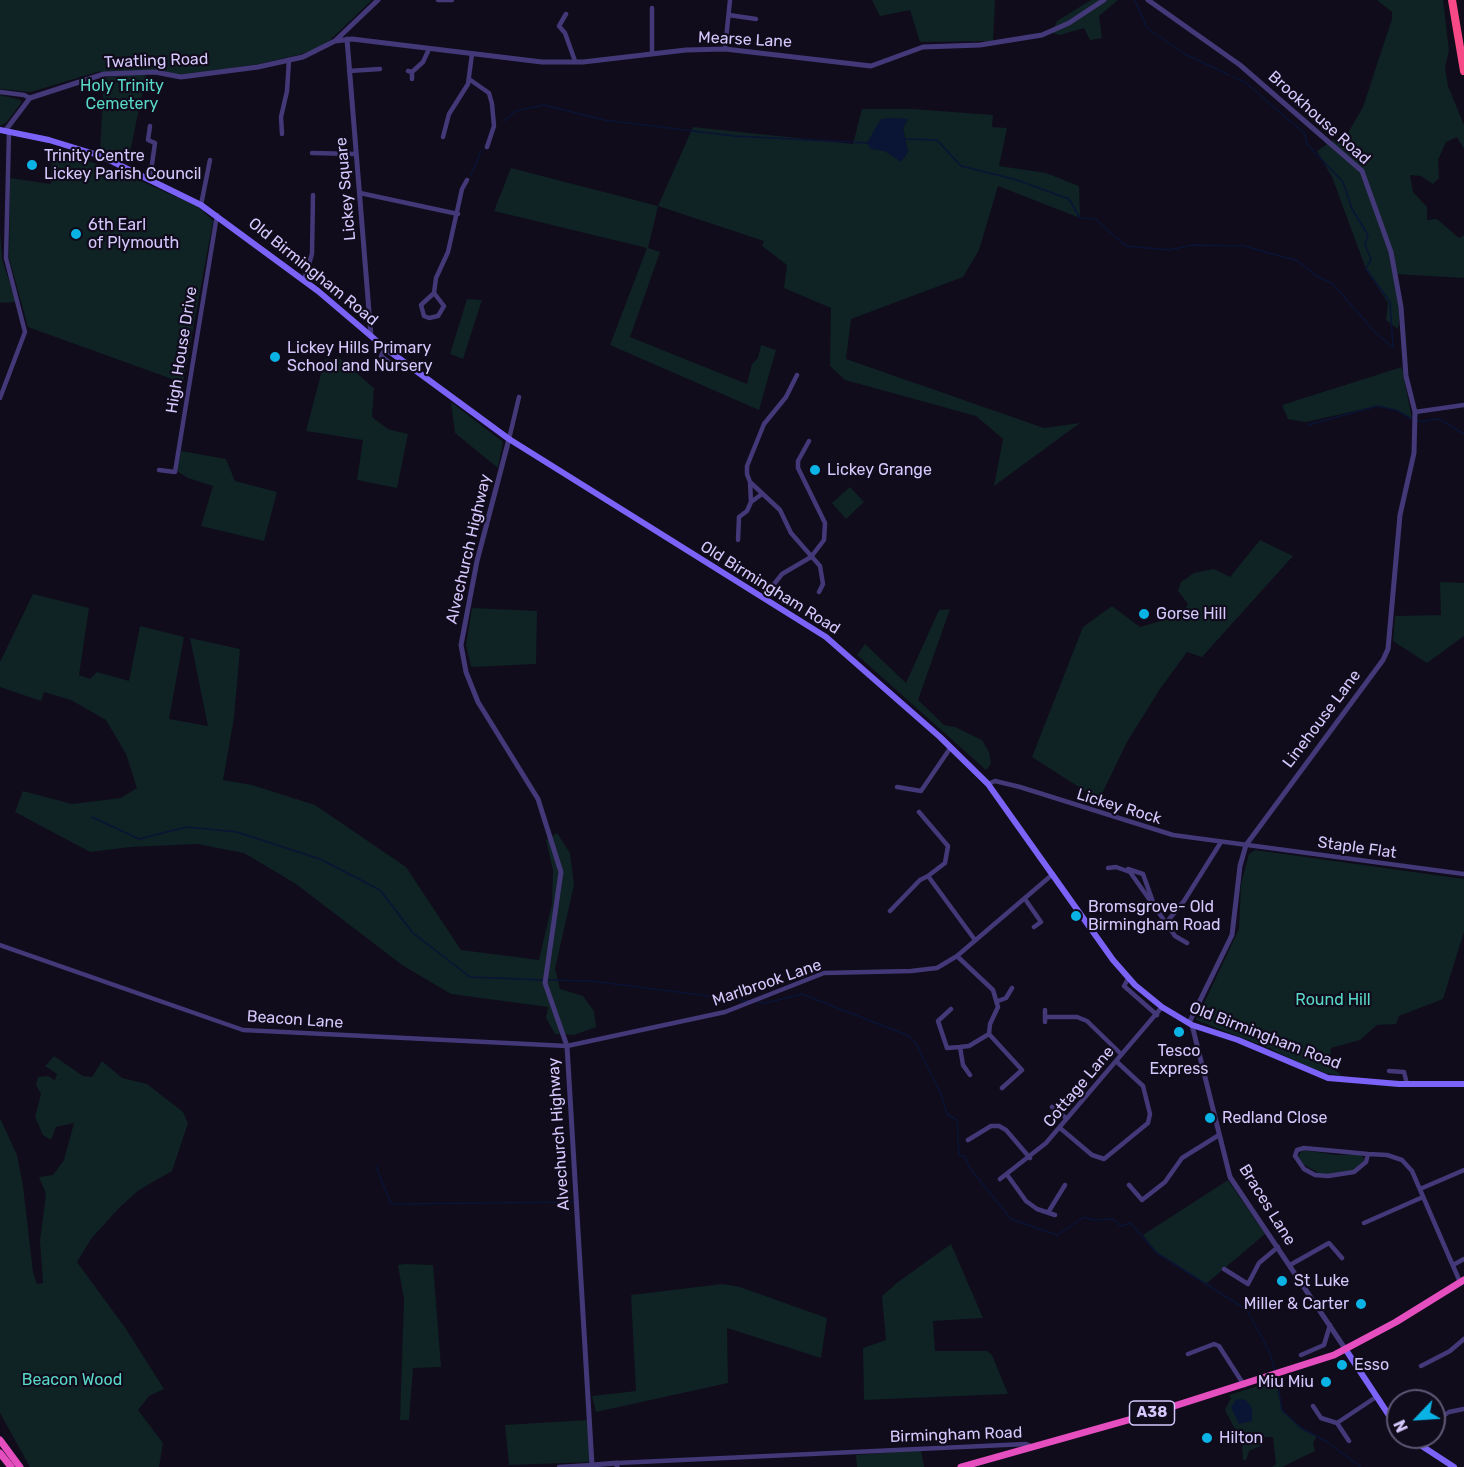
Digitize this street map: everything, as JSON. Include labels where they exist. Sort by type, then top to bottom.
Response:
[{"type":"highway","points":[[1452,0],[1464,71]]},
{"type":"highway","name":"Birmingham Road","points":[[1030,1446],[1272,1377],[1346,1350],[1462,1281]]},
{"type":"highway","points":[[0,1440],[20,1467]]},
{"type":"highway","name":"A38","points":[[961,1467],[1030,1446]]},
{"type":"highway","points":[[0,1453],[11,1467]]},
{"type":"main road","name":"Old Birmingham Road","points":[[5,131],[73,146],[150,178],[201,205],[304,280],[385,348],[508,440],[682,549],[764,597],[844,651],[951,747],[988,784],[1128,979],[1162,1007],[1190,1024],[1238,1040],[1328,1078],[1407,1084],[1464,1084]]},
{"type":"main road","points":[[1346,1350],[1386,1412]]},
{"type":"main road","points":[[1427,1449],[1454,1467]]},
{"type":"street","name":"Twatling Road","points":[[30,98],[104,74],[155,72],[181,77],[303,57],[335,41],[378,0]]},
{"type":"street","points":[[438,0],[452,0]]},
{"type":"street","points":[[725,49],[730,0]]},
{"type":"street","name":"Mearse Lane","points":[[335,41],[346,39],[542,62],[725,49],[871,66],[922,47],[980,45],[1042,35],[1069,23],[1104,0]]},
{"type":"street","name":"Brookhouse Road","points":[[1148,0],[1240,65],[1362,171],[1391,252],[1401,307],[1406,376],[1415,412]]},
{"type":"street","points":[[652,8],[652,54]]},
{"type":"street","points":[[566,14],[559,26],[565,33],[575,61]]},
{"type":"street","points":[[729,15],[756,19]]},
{"type":"street","points":[[346,39],[351,25]]},
{"type":"street","name":"Lickey Square","points":[[346,39],[371,336]]},
{"type":"street","points":[[412,79],[410,72],[423,62],[429,49]]},
{"type":"street","points":[[443,137],[449,114],[469,79],[472,54]]},
{"type":"street","points":[[282,134],[281,117],[287,91],[289,60]]},
{"type":"street","points":[[349,71],[380,69]]},
{"type":"street","points":[[469,79],[489,93],[492,104],[494,126],[487,147]]},
{"type":"street","points":[[0,92],[30,98],[5,131],[6,258],[25,332],[0,398]]},
{"type":"street","points":[[150,126],[148,140],[156,143],[150,178]]},
{"type":"street","points":[[312,153],[356,154]]},
{"type":"street","points":[[201,205],[210,160]]},
{"type":"street","points":[[434,293],[444,306],[438,316],[429,318],[424,316],[421,305],[434,293],[436,278],[448,252],[462,189],[467,180]]},
{"type":"street","points":[[360,193],[458,214]]},
{"type":"street","points":[[304,280],[312,254],[313,195]]},
{"type":"street","name":"High House Drive","points":[[159,471],[175,472],[217,215]]},
{"type":"street","points":[[385,348],[381,356],[392,364]]},
{"type":"street","points":[[738,540],[740,517],[747,511],[751,502],[747,465],[764,424],[786,397],[797,375]]},
{"type":"street","points":[[508,440],[519,397]]},
{"type":"street","points":[[1415,412],[1464,405]]},
{"type":"street","name":"Linehouse Lane","points":[[1190,1024],[1232,935],[1240,866],[1246,845],[1383,660],[1388,650],[1401,516],[1414,453],[1415,412]]},
{"type":"street","name":"Alvechurch Highway","points":[[508,440],[477,561],[461,645],[466,672],[478,702],[538,799],[561,872],[545,982],[567,1046],[592,1465]]},
{"type":"street","points":[[764,597],[782,574],[811,557],[824,540],[826,531],[822,515],[798,468],[798,461],[809,441]]},
{"type":"street","points":[[750,482],[780,510],[791,533],[820,566],[823,574],[819,592]]},
{"type":"street","points":[[751,502],[762,494]]},
{"type":"street","points":[[732,530],[739,531]]},
{"type":"street","points":[[897,788],[921,790],[951,747]]},
{"type":"street","name":"Lickey Rock","points":[[988,784],[995,781],[1020,787],[1067,804],[1125,819],[1154,831],[1246,845]]},
{"type":"street","points":[[890,911],[920,880],[945,863],[948,846],[919,812]]},
{"type":"street","points":[[1166,923],[1184,901],[1221,842]]},
{"type":"street","name":"Staple Flat","points":[[1246,845],[1464,874]]},
{"type":"street","points":[[1108,868],[1126,869],[1143,874],[1154,908]]},
{"type":"street","points":[[1126,869],[1175,936],[1187,943]]},
{"type":"street","name":"Marlbrook Lane","points":[[567,1046],[725,1012],[824,973],[911,971],[937,968],[957,956],[1053,874]]},
{"type":"street","points":[[928,876],[975,940]]},
{"type":"street","points":[[1025,899],[1041,922],[1034,927]]},
{"type":"street","name":"Beacon Lane","points":[[0,945],[243,1030],[567,1046]]},
{"type":"street","points":[[939,1049],[969,1046],[989,1034],[998,1001],[993,990],[957,956]]},
{"type":"street","points":[[1128,979],[1124,986],[1157,1015]]},
{"type":"street","points":[[998,1001],[1006,998],[1012,988]]},
{"type":"street","name":"Cottage Lane","points":[[1000,1179],[1008,1176],[1030,1158],[1060,1128],[1162,1007]]},
{"type":"street","points":[[947,1048],[936,1022],[951,1010]]},
{"type":"street","points":[[1045,1010],[1045,1020],[1077,1017],[1087,1021],[1121,1054]]},
{"type":"street","name":"Braces Lane","points":[[1190,1024],[1230,1177],[1346,1350]]},
{"type":"street","points":[[989,1034],[1022,1070]]},
{"type":"street","points":[[960,1047],[963,1065],[970,1075]]},
{"type":"street","points":[[1060,1128],[1092,1155],[1104,1159],[1148,1123],[1150,1114],[1143,1086],[1116,1061]]},
{"type":"street","points":[[1006,1087],[1027,1066]]},
{"type":"street","points":[[1389,1071],[1404,1072],[1407,1084]]},
{"type":"street","points":[[1052,1107],[1066,1119]]},
{"type":"street","points":[[968,1140],[991,1126],[999,1126],[1006,1130],[1030,1158]]},
{"type":"street","points":[[1128,1185],[1142,1200],[1165,1182],[1182,1158],[1219,1135]]},
{"type":"street","points":[[1368,1154],[1362,1168],[1343,1176],[1315,1175],[1304,1169],[1295,1156],[1297,1150],[1304,1148],[1387,1155],[1402,1160],[1412,1171],[1462,1281]]},
{"type":"street","points":[[1420,1189],[1464,1170]]},
{"type":"street","points":[[1008,1176],[1026,1201],[1037,1209],[1055,1215]]},
{"type":"street","points":[[1049,1212],[1065,1185]]},
{"type":"street","points":[[1364,1223],[1423,1197]]},
{"type":"street","points":[[1290,1265],[1329,1243],[1334,1246],[1342,1258]]},
{"type":"street","points":[[1246,1292],[1259,1263],[1278,1247]]},
{"type":"street","points":[[1453,1265],[1464,1259]]},
{"type":"street","points":[[1224,1269],[1248,1284]]},
{"type":"street","points":[[1301,1355],[1324,1345],[1330,1325]]},
{"type":"street","points":[[1421,1366],[1450,1351],[1464,1338]]},
{"type":"street","points":[[1188,1354],[1214,1344],[1219,1347],[1244,1385]]},
{"type":"street","points":[[1428,1352],[1431,1360]]},
{"type":"street","points":[[1337,1423],[1376,1397]]},
{"type":"street","points":[[1313,1406],[1321,1418],[1337,1423],[1349,1441]]},
{"type":"street","points":[[1446,1414],[1464,1409]]},
{"type":"street","name":"Birmingham Road","points":[[559,1467],[1014,1444],[1030,1446]]},
{"type":"green space","points":[[0,0],[372,0],[325,45],[302,54],[259,64],[183,75],[158,70],[97,72],[31,92],[0,89]]},
{"type":"green space","points":[[872,0],[995,0],[993,41],[920,42],[910,10],[880,16]]},
{"type":"green space","points":[[1091,0],[1118,0],[1099,16],[1102,38],[1090,40],[1084,28],[1060,35],[1052,33],[1057,21]]},
{"type":"green space","points":[[1377,0],[1443,0],[1449,51],[1445,67],[1448,86],[1464,125],[1464,149],[1457,137],[1446,142],[1438,160],[1439,178],[1433,184],[1421,176],[1410,175],[1413,192],[1427,207],[1427,220],[1437,219],[1459,238],[1464,235],[1464,278],[1395,274],[1401,307],[1398,329],[1386,320],[1388,303],[1366,269],[1332,177],[1317,151],[1333,140],[1342,143],[1363,107],[1392,19],[1392,12]]},
{"type":"green space","name":"Holy Trinity Cemetery","points":[[146,75],[128,162],[100,151],[104,78]]},
{"type":"green space","points":[[0,95],[21,100],[21,103],[6,123],[0,126]]},
{"type":"green space","points":[[862,109],[913,109],[993,115],[992,127],[1007,128],[999,166],[1046,173],[1079,186],[1080,218],[998,186],[979,250],[963,277],[851,319],[846,359],[1044,428],[1080,423],[994,486],[1003,439],[976,416],[845,380],[830,366],[831,308],[784,288],[787,265],[762,246],[764,241],[658,206],[693,127],[853,144]],"holes":[[[908,120],[903,128],[908,152],[901,161],[885,151]]]},
{"type":"green space","points":[[52,148],[130,176],[199,207],[213,221],[183,383],[28,327],[9,258],[10,178],[51,184]]},
{"type":"green space","points":[[511,168],[658,206],[648,248],[660,252],[630,337],[747,384],[752,364],[758,358],[761,345],[776,350],[759,410],[610,345],[647,248],[494,211]]},
{"type":"green space","points":[[0,231],[2,259],[16,302],[0,303]]},
{"type":"green space","points":[[467,299],[482,300],[463,359],[450,354]]},
{"type":"green space","points":[[337,356],[374,388],[372,417],[388,429],[408,434],[397,488],[357,480],[363,440],[306,431],[325,359],[332,360]]},
{"type":"green space","points":[[1402,367],[1412,419],[1396,410],[1377,406],[1306,422],[1288,419],[1282,405]]},
{"type":"green space","points":[[451,402],[503,442],[498,468],[455,433]]},
{"type":"green space","points":[[181,451],[226,459],[235,481],[277,492],[264,541],[201,526],[213,486],[188,478],[177,471]]},
{"type":"green space","points":[[850,487],[864,502],[846,519],[832,503]]},
{"type":"green space","points":[[1260,540],[1293,556],[1202,657],[1187,652],[1160,689],[1127,742],[1099,800],[1032,757],[1083,627],[1112,606],[1140,627],[1182,615],[1188,604],[1178,591],[1181,582],[1194,573],[1214,569],[1230,577]]},
{"type":"green space","points":[[1440,582],[1464,583],[1464,636],[1427,663],[1393,641],[1395,616],[1441,615]]},
{"type":"green space","points":[[33,594],[89,608],[79,675],[90,679],[97,672],[129,681],[140,626],[184,637],[169,719],[208,726],[190,638],[240,649],[234,718],[223,780],[252,785],[315,805],[406,867],[461,950],[539,960],[552,904],[553,870],[546,840],[557,833],[570,853],[574,885],[555,969],[560,989],[583,996],[594,1011],[596,1027],[574,1035],[555,1034],[546,1018],[548,1007],[451,994],[402,965],[296,884],[244,853],[197,844],[131,847],[90,852],[15,812],[23,791],[72,804],[121,798],[137,788],[126,754],[106,720],[71,700],[44,692],[41,701],[0,687],[0,662]]},
{"type":"green space","points":[[472,608],[537,611],[536,664],[471,667],[466,645]]},
{"type":"green space","points":[[950,609],[918,700],[944,725],[955,727],[982,740],[989,752],[991,764],[986,770],[857,655],[865,644],[906,683],[939,610]]},
{"type":"green space","name":"Round Hill","points":[[1255,850],[1464,879],[1464,932],[1443,999],[1399,1016],[1396,1024],[1377,1025],[1360,1040],[1331,1048],[1330,1067],[1343,1076],[1305,1066],[1271,1049],[1196,1020],[1239,929],[1241,884],[1249,854]]},
{"type":"green space","name":"Beacon Wood","points":[[54,1056],[83,1076],[92,1077],[102,1061],[122,1078],[147,1084],[183,1112],[188,1123],[172,1171],[139,1190],[119,1208],[91,1239],[77,1262],[126,1329],[164,1389],[149,1396],[138,1410],[163,1443],[159,1467],[30,1467],[0,1413],[0,1118],[17,1155],[33,1272],[37,1284],[43,1283],[40,1241],[46,1194],[39,1177],[53,1175],[64,1160],[74,1123],[56,1127],[51,1140],[43,1135],[35,1117],[41,1094],[36,1085],[38,1077],[48,1076],[55,1080],[57,1074],[45,1066]]},
{"type":"green space","points":[[1303,1150],[1336,1155],[1361,1154],[1365,1161],[1359,1168],[1344,1174],[1320,1174],[1301,1163],[1297,1157]]},
{"type":"green space","points":[[1228,1180],[1265,1234],[1206,1284],[1157,1253],[1143,1235]]},
{"type":"green space","points":[[951,1244],[983,1318],[933,1321],[935,1351],[987,1351],[992,1355],[1008,1394],[864,1400],[863,1348],[886,1340],[882,1296]]},
{"type":"green space","points":[[398,1265],[433,1265],[441,1367],[413,1368],[409,1420],[400,1420],[404,1299]]},
{"type":"green space","points":[[722,1284],[740,1287],[827,1318],[821,1358],[727,1328],[728,1383],[596,1412],[592,1396],[636,1391],[631,1295]]},
{"type":"green space","points":[[1278,1380],[1282,1410],[1301,1428],[1317,1436],[1313,1443],[1315,1451],[1282,1467],[1272,1467],[1276,1464],[1273,1437],[1262,1437],[1262,1445],[1249,1451],[1246,1460],[1243,1460],[1242,1443],[1225,1410],[1231,1398],[1229,1395]]},
{"type":"green space","points":[[588,1420],[592,1462],[509,1465],[505,1425]]},
{"type":"green space","points":[[921,1450],[924,1467],[857,1467],[856,1455]]},
{"type":"water","points":[[881,119],[908,119],[903,128],[908,152],[901,162],[885,151],[871,149],[867,143]]},
{"type":"water","points":[[1237,1399],[1246,1400],[1252,1408],[1252,1421],[1239,1424],[1231,1407]]},
{"type":"waterway","points":[[1135,0],[1147,28],[1185,54],[1229,75]]},
{"type":"waterway","points":[[1233,77],[1245,82],[1305,134],[1307,144],[1343,182],[1352,209],[1368,235],[1365,245],[1371,259],[1366,269],[1390,302],[1393,347]]},
{"type":"waterway","points":[[504,121],[515,111],[544,105],[604,120],[734,136],[868,143]]},
{"type":"waterway","points":[[905,139],[937,140],[961,166],[1017,180],[1069,199],[1080,218],[1095,219],[1126,246],[1169,250],[1193,245],[1244,246],[1298,261],[1318,277],[1332,283],[1373,330],[1393,348]]},
{"type":"waterway","points":[[471,175],[481,151]]},
{"type":"waterway","points":[[1308,425],[1377,406],[1396,410],[1412,419]]},
{"type":"waterway","points":[[1416,420],[1422,422],[1441,420],[1464,434]]},
{"type":"waterway","points":[[92,817],[139,839],[187,827],[237,832],[320,859],[380,890],[413,933],[470,977],[544,980]]},
{"type":"waterway","points":[[548,980],[591,981],[749,1001]]},
{"type":"waterway","points":[[757,1002],[766,1003],[802,994],[909,1036],[917,1045],[941,1094],[947,1114],[957,1120],[959,1155],[965,1157],[969,1167],[1011,1219],[1057,1235],[1084,1217],[1093,1220],[1113,1219],[1121,1226],[1130,1223],[1157,1253],[1247,1310],[1269,1351],[1275,1371]]},
{"type":"waterway","points":[[376,1166],[391,1204],[574,1202]]},
{"type":"waterway","points":[[1276,1376],[1282,1410],[1301,1428],[1327,1442],[1361,1467]]},
{"type":"place","name":"Trinity Centre Lickey Parish Council","points":[[32,165]]},
{"type":"place","name":"6th Earl of Plymouth","points":[[76,234]]},
{"type":"place","name":"Lickey Hills Primary School and Nursery","points":[[275,357]]},
{"type":"place","name":"Lickey Grange","points":[[815,470]]},
{"type":"place","name":"Gorse Hill","points":[[1144,614]]},
{"type":"place","name":"Bromsgrove- Old Birmingham Road","points":[[1076,916]]},
{"type":"place","name":"Tesco Express","points":[[1179,1032]]},
{"type":"place","name":"Redland Close","points":[[1210,1118]]},
{"type":"place","name":"St Luke","points":[[1282,1281]]},
{"type":"place","name":"Miller & Carter","points":[[1361,1304]]},
{"type":"place","name":"Esso","points":[[1342,1365]]},
{"type":"place","name":"Miu Miu","points":[[1326,1382]]},
{"type":"place","name":"Hilton","points":[[1207,1438]]}]
